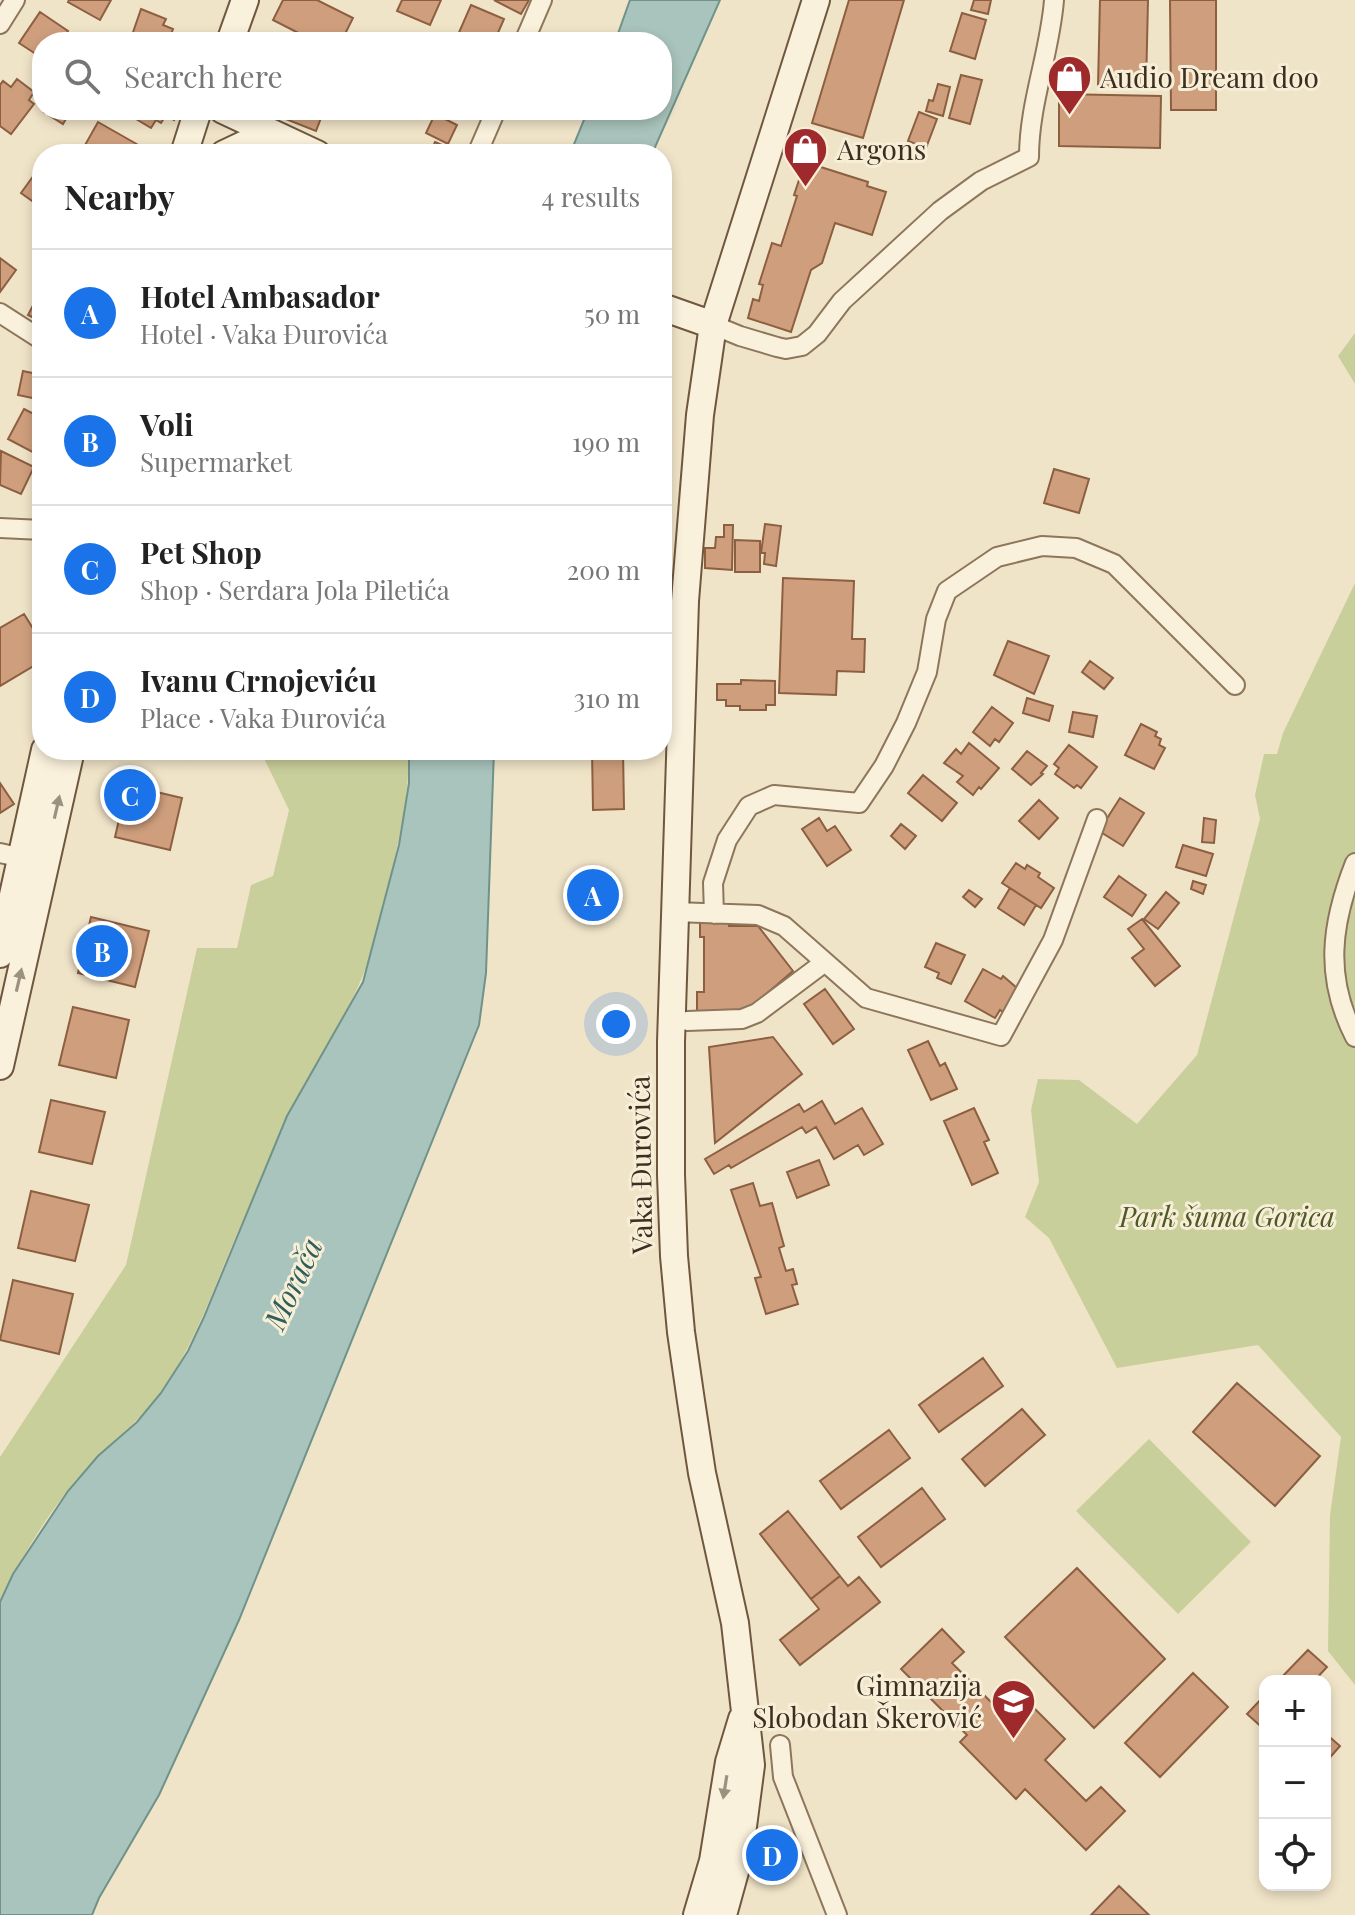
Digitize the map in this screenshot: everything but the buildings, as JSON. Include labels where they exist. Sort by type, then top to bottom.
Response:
[{"type":"street","points":[[0,24],[15,0]]},
{"type":"street","points":[[234,32],[245,0]]},
{"type":"street","points":[[528,32],[542,0]]},
{"type":"street","name":"Vaka Đurovića","points":[[723,1915],[739,1857],[751,1765],[735,1623],[702,1473],[677,1293],[671,1175],[675,912],[685,601],[700,415],[713,325],[816,0]]},
{"type":"street","points":[[672,310],[777,347],[786,349],[810,342],[842,301],[940,211],[981,181],[1029,157],[1031,122],[1052,31],[1054,0]]},
{"type":"street","points":[[187,144],[195,120]]},
{"type":"street","points":[[206,144],[212,120]]},
{"type":"street","points":[[244,120],[295,144]]},
{"type":"street","points":[[481,144],[492,120]]},
{"type":"street","points":[[246,144],[275,135]]},
{"type":"street","points":[[0,313],[32,334]]},
{"type":"street","points":[[0,528],[32,530]]},
{"type":"street","points":[[714,914],[713,883],[727,840],[749,806],[774,795],[859,803],[884,766],[906,723],[927,672],[936,619],[947,591],[997,557],[1042,546],[1076,548],[1114,564],[1235,685]]},
{"type":"street","points":[[0,954],[43,760]]},
{"type":"street","points":[[0,1066],[22,858],[66,760]]},
{"type":"street","points":[[675,912],[758,915],[784,926],[866,998],[1001,1036],[1053,940],[1097,819]]},
{"type":"street","points":[[1355,863],[1341,902],[1335,944],[1335,983],[1355,1037]]},
{"type":"street","points":[[687,1021],[742,1019],[757,1013],[825,962]]},
{"type":"street","name":"Vaka Đurovića","points":[[697,1915],[713,1861],[729,1762],[744,1711]]},
{"type":"street","points":[[780,1745],[786,1788],[837,1915]]},
{"type":"green space","points":[[1355,333],[1355,384],[1338,356]]},
{"type":"green space","name":"Park šuma Gorica","points":[[1355,583],[1355,1685],[1328,1651],[1330,1515],[1341,1437],[1258,1345],[1117,1368],[1049,1238],[1025,1217],[1039,1182],[1031,1110],[1038,1079],[1079,1080],[1137,1124],[1197,1055],[1260,819],[1255,795],[1264,754],[1277,754],[1283,733]]},
{"type":"green space","points":[[265,760],[408,760],[401,830],[368,961],[359,985],[258,1188],[183,1357],[148,1409],[98,1456],[56,1507],[31,1544],[0,1602],[0,1457],[126,1265],[197,948],[237,948],[251,885],[273,876],[289,810]]},
{"type":"green space","points":[[1149,1439],[1251,1542],[1178,1614],[1076,1511]]},
{"type":"water","points":[[630,0],[720,0],[672,109],[672,32],[619,32]]},
{"type":"water","points":[[584,120],[667,120],[656,144],[574,144]]},
{"type":"water","name":"Morača","points":[[409,760],[494,760],[486,973],[479,1025],[239,1620],[159,1795],[92,1915],[0,1915],[0,1602],[13,1574],[68,1491],[98,1456],[137,1422],[161,1393],[188,1351],[287,1116],[363,982],[399,845],[409,783]]},
{"type":"place","name":"Audio Dream doo","points":[[1069,117]]},
{"type":"place","name":"Argons","points":[[806,189]]},
{"type":"place","name":"Pet Shop","points":[[130,795]]},
{"type":"place","name":"Hotel Ambasador","points":[[593,895]]},
{"type":"place","name":"Voli","points":[[102,951]]},
{"type":"place","name":"Gimnazija Slobodan Škerović","points":[[1013,1741]]},
{"type":"place","name":"Ivanu Crnojeviću","points":[[772,1855]]}]
